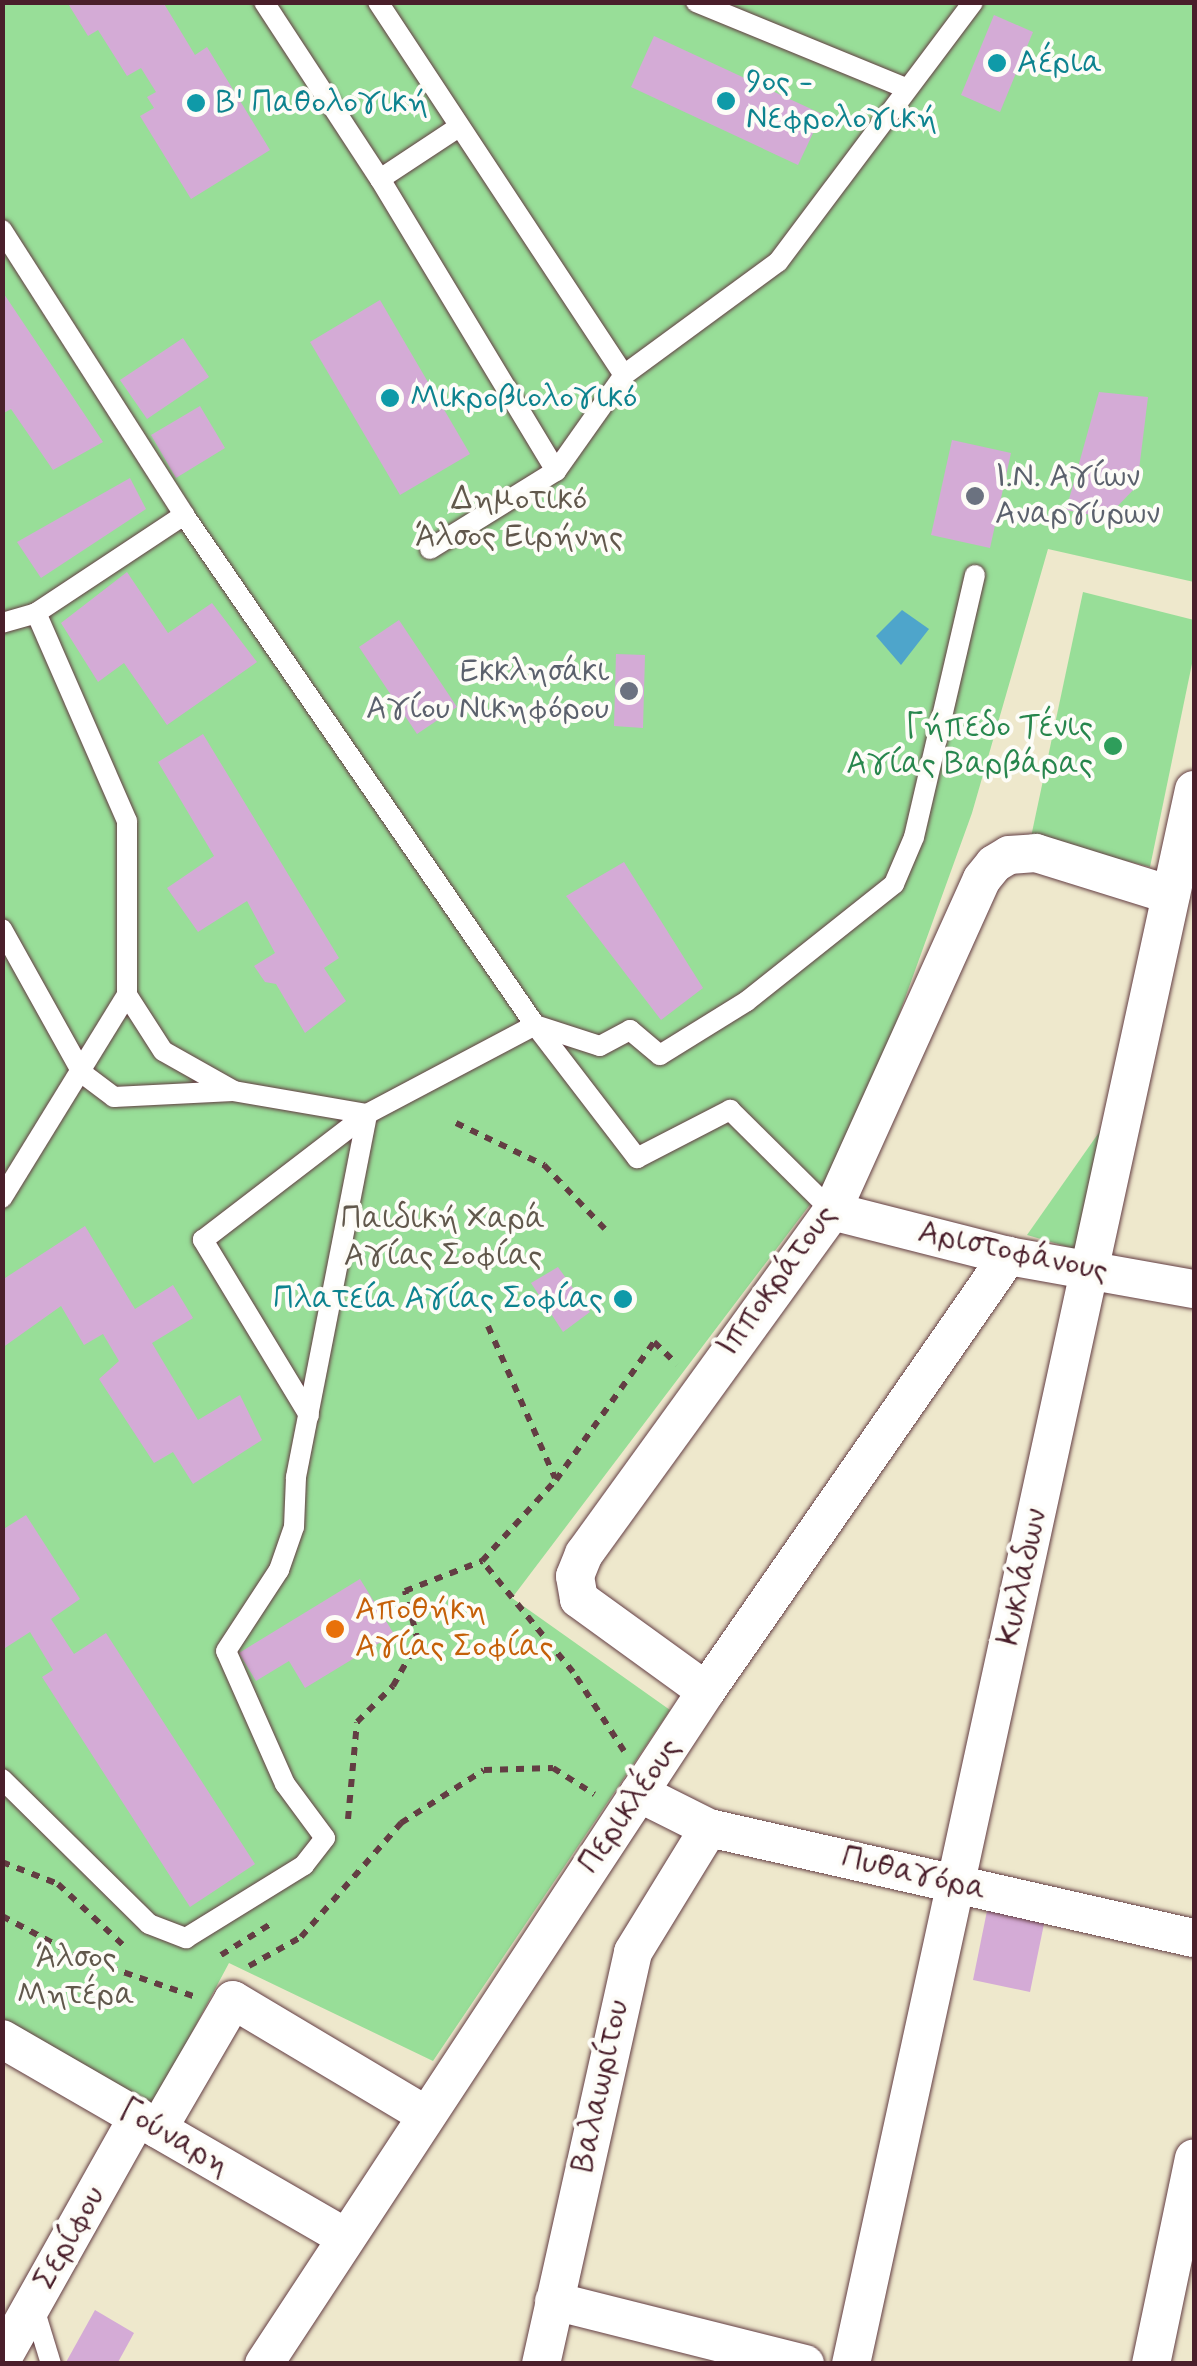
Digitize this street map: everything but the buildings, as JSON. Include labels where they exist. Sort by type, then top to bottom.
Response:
[{"type":"street","name":"Κυκλάδων","points":[[851,2364],[1194,790]]},
{"type":"street","name":"Ιπποκράτους","points":[[706,1691],[578,1599],[576,1576],[699,1387],[832,1212],[982,879],[994,864],[1036,854],[1171,895]]},
{"type":"street","name":"Αριστοφάνους","points":[[832,1212],[1008,1256],[1194,1289]]},
{"type":"street","name":"Περικλέους","points":[[264,2364],[706,1691],[1008,1256]]},
{"type":"street","name":"Πυθαγόρα","points":[[639,1793],[709,1828],[1194,1938]]},
{"type":"street","name":"Βαλαωρίτου","points":[[542,2364],[632,1952],[709,1828]]},
{"type":"street","name":"Σερίφου","points":[[2,2359],[148,2123],[233,2000],[426,2114]]},
{"type":"street","name":"Γούναρη","points":[[2,2039],[345,2237]]},
{"type":"street","points":[[1151,2364],[1194,2158]]},
{"type":"street","points":[[554,2301],[805,2364]]},
{"type":"lane","points":[[264,2],[380,179],[556,471]]},
{"type":"lane","points":[[378,2],[624,374]]},
{"type":"lane","points":[[696,2],[906,88]]},
{"type":"lane","points":[[430,549],[556,471],[624,374],[778,262],[973,2]]},
{"type":"lane","points":[[380,179],[460,127]]},
{"type":"lane","points":[[2,230],[184,515],[535,1025],[636,1158],[730,1110],[832,1212]]},
{"type":"lane","points":[[2,623],[36,613],[184,515]]},
{"type":"lane","points":[[309,1415],[203,1240],[367,1114],[535,1025],[600,1046],[630,1030],[660,1055],[747,1001],[894,884],[914,837],[975,575]]},
{"type":"lane","points":[[2,1198],[127,995],[128,821],[36,613]]},
{"type":"lane","points":[[2,929],[82,1073],[114,1097],[234,1090],[367,1114]]},
{"type":"lane","points":[[127,995],[163,1051],[234,1090]]},
{"type":"lane","points":[[2,1779],[149,1924],[186,1938],[304,1866],[325,1838],[285,1784],[226,1651],[279,1570],[294,1527],[309,1415],[367,1114]]},
{"type":"lane","points":[[33,2304],[51,2364]]},
{"type":"path","points":[[456,1122],[544,1165],[604,1229]]},
{"type":"path","points":[[488,1326],[556,1480]]},
{"type":"green space","name":"Δημοτικό Άλσος Ειρήνης","points":[[3,3],[1194,3],[1194,582],[1048,549],[972,813],[849,1153],[512,1598],[670,1710],[433,2061],[229,1963],[152,2107],[3,2019]]},
{"type":"green space","name":"Γήπεδο Τένις Αγίας Βαρβάρας","points":[[1083,592],[1194,620],[1194,654],[1150,867],[1031,837]]},
{"type":"green space","points":[[1126,1094],[1099,1256],[1027,1235]]},
{"type":"water","points":[[902,610],[929,629],[901,665],[876,636]]},
{"type":"place","name":"Αέρια","points":[[997,63]]},
{"type":"place","name":"9ος - Νεφρολογική","points":[[726,101]]},
{"type":"place","name":"Β' Παθολογική","points":[[196,103]]},
{"type":"place","name":"Μικροβιολογικό","points":[[390,398]]},
{"type":"place","name":"Ι.Ν. Αγίων Αναργύρων","points":[[975,496]]},
{"type":"place","name":"Εκκλησάκι Αγίου Νικηφόρου","points":[[629,691]]},
{"type":"place","name":"Γήπεδο Τένις Αγίας Βαρβάρας","points":[[1113,746]]},
{"type":"place","name":"Πλατεία Αγίας Σοφίας","points":[[623,1299]]},
{"type":"place","name":"Αποθήκη Αγίας Σοφίας","points":[[335,1629]]},
{"type":"park label","name":"Παιδική Χαρά Αγίας Σοφίας","points":[[443,1238]]},
{"type":"park label","name":"Άλσος Μητέρα","points":[[76,1978]]}]
